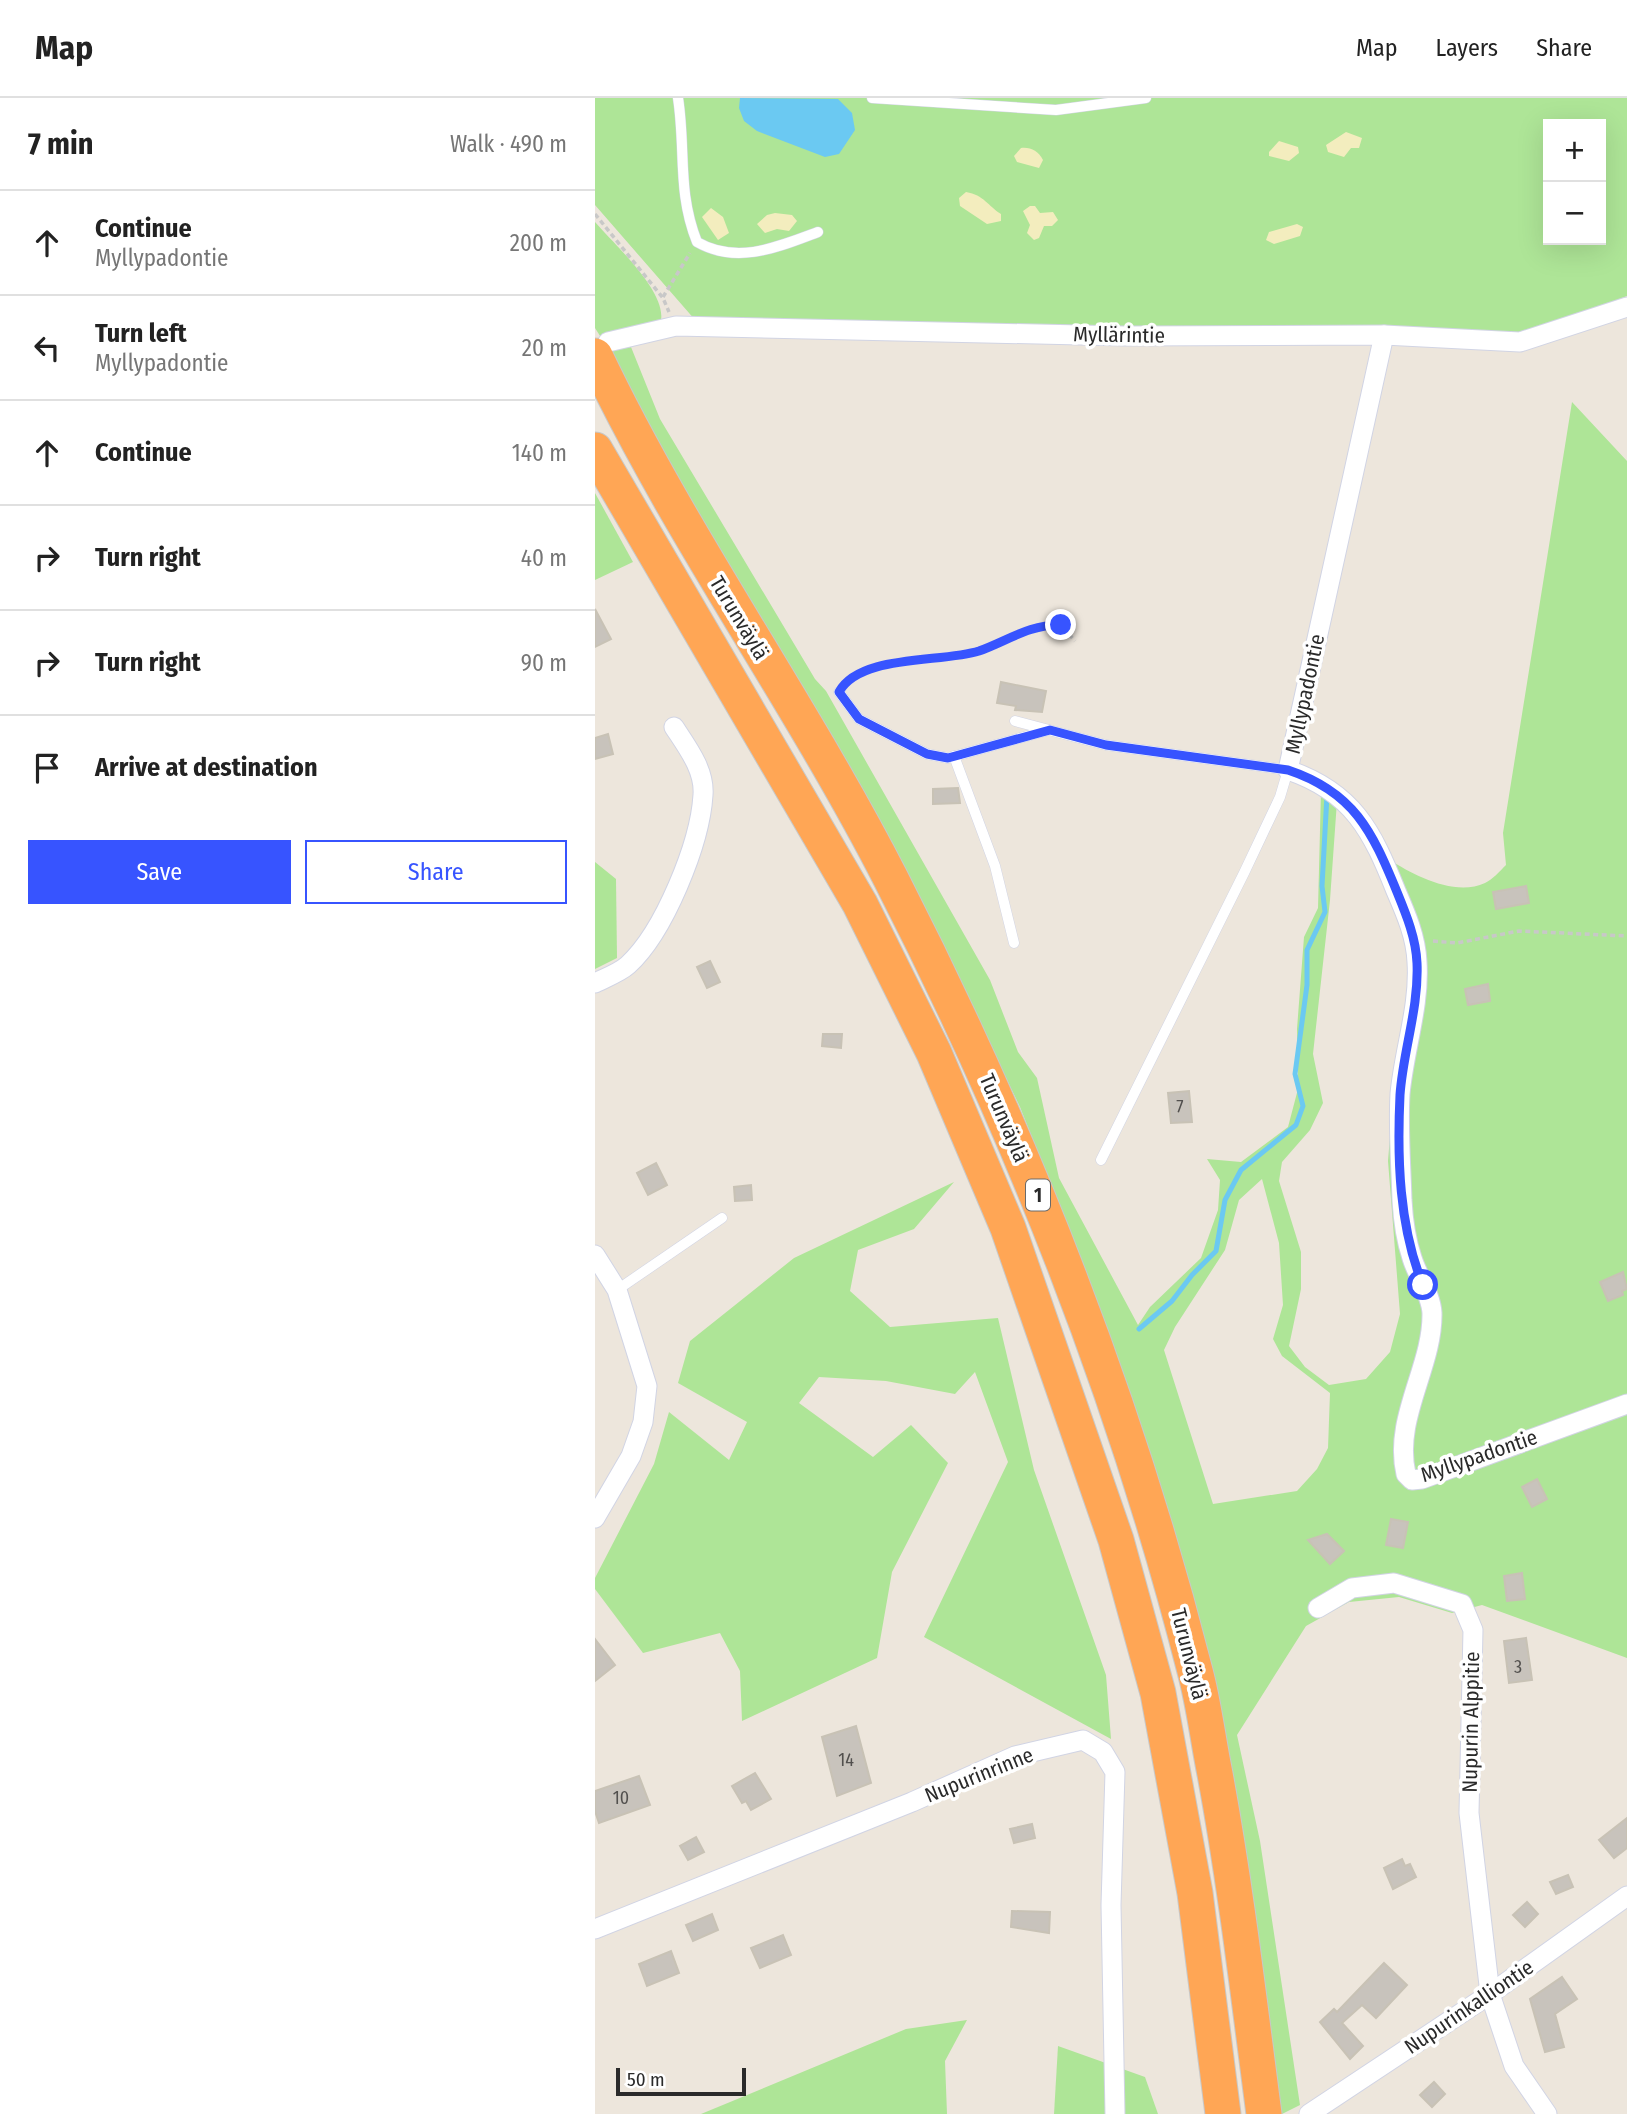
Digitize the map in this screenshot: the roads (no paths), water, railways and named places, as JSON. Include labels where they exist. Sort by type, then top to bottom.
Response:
[{"type":"highway","name":"Turunväylä","points":[[601,349],[619,406],[724,594],[818,747],[888,874],[966,1029],[1044,1210],[1103,1371],[1154,1525],[1196,1675],[1232,1868],[1264,2114]]},
{"type":"highway","name":"Turunväylä","points":[[595,450],[860,904],[934,1053],[1008,1228],[1117,1540],[1158,1693],[1195,1893],[1223,2114]]},
{"type":"street","name":"Myllärintie","points":[[601,349],[676,326],[1124,336],[1384,335],[1520,342],[1627,307]]},
{"type":"street","name":"Myllypadontie","points":[[1384,335],[1288,770],[1317,780],[1338,795],[1358,816],[1377,844],[1413,940],[1417,963],[1415,999],[1400,1095],[1402,1205],[1412,1258],[1432,1311],[1427,1343],[1406,1423],[1406,1474],[1412,1480],[1422,1479],[1627,1404]]},
{"type":"street","points":[[595,983],[627,966],[649,939],[692,844],[703,793],[694,757],[674,727]]},
{"type":"street","points":[[595,1255],[617,1290],[647,1386],[643,1422],[631,1456],[595,1518]]},
{"type":"street","name":"Nupurin Alppitie","points":[[1318,1608],[1352,1588],[1394,1583],[1462,1604],[1473,1630],[1469,1813],[1490,1994],[1514,2066],[1547,2114]]},
{"type":"street","name":"Nupurinrinne","points":[[595,1929],[912,1802],[1014,1756],[1083,1740],[1103,1752],[1115,1772],[1111,1905],[1115,2114]]},
{"type":"street","name":"Nupurinkalliontie","points":[[1309,2114],[1490,1994],[1627,1896]]},
{"type":"lane","points":[[678,98],[682,123],[683,197],[697,242],[712,251],[742,255],[779,247],[818,232]]},
{"type":"lane","points":[[872,98],[1056,110],[1146,98]]},
{"type":"lane","points":[[839,692],[859,719],[927,754],[954,756],[1050,730]]},
{"type":"lane","points":[[1015,721],[1106,745],[1288,770],[1280,797],[1244,873],[1101,1160]]},
{"type":"lane","points":[[954,756],[995,866],[1014,943]]},
{"type":"lane","points":[[617,1290],[722,1218]]},
{"type":"water","points":[[740,98],[838,99],[852,113],[855,130],[839,154],[825,157],[757,131],[744,121],[739,108]]},
{"type":"waterway","points":[[1139,1329],[1172,1301],[1192,1275],[1216,1251],[1225,1200],[1241,1170],[1296,1125],[1303,1106],[1295,1074],[1307,985],[1307,950],[1325,912],[1322,886],[1327,795]]}]
